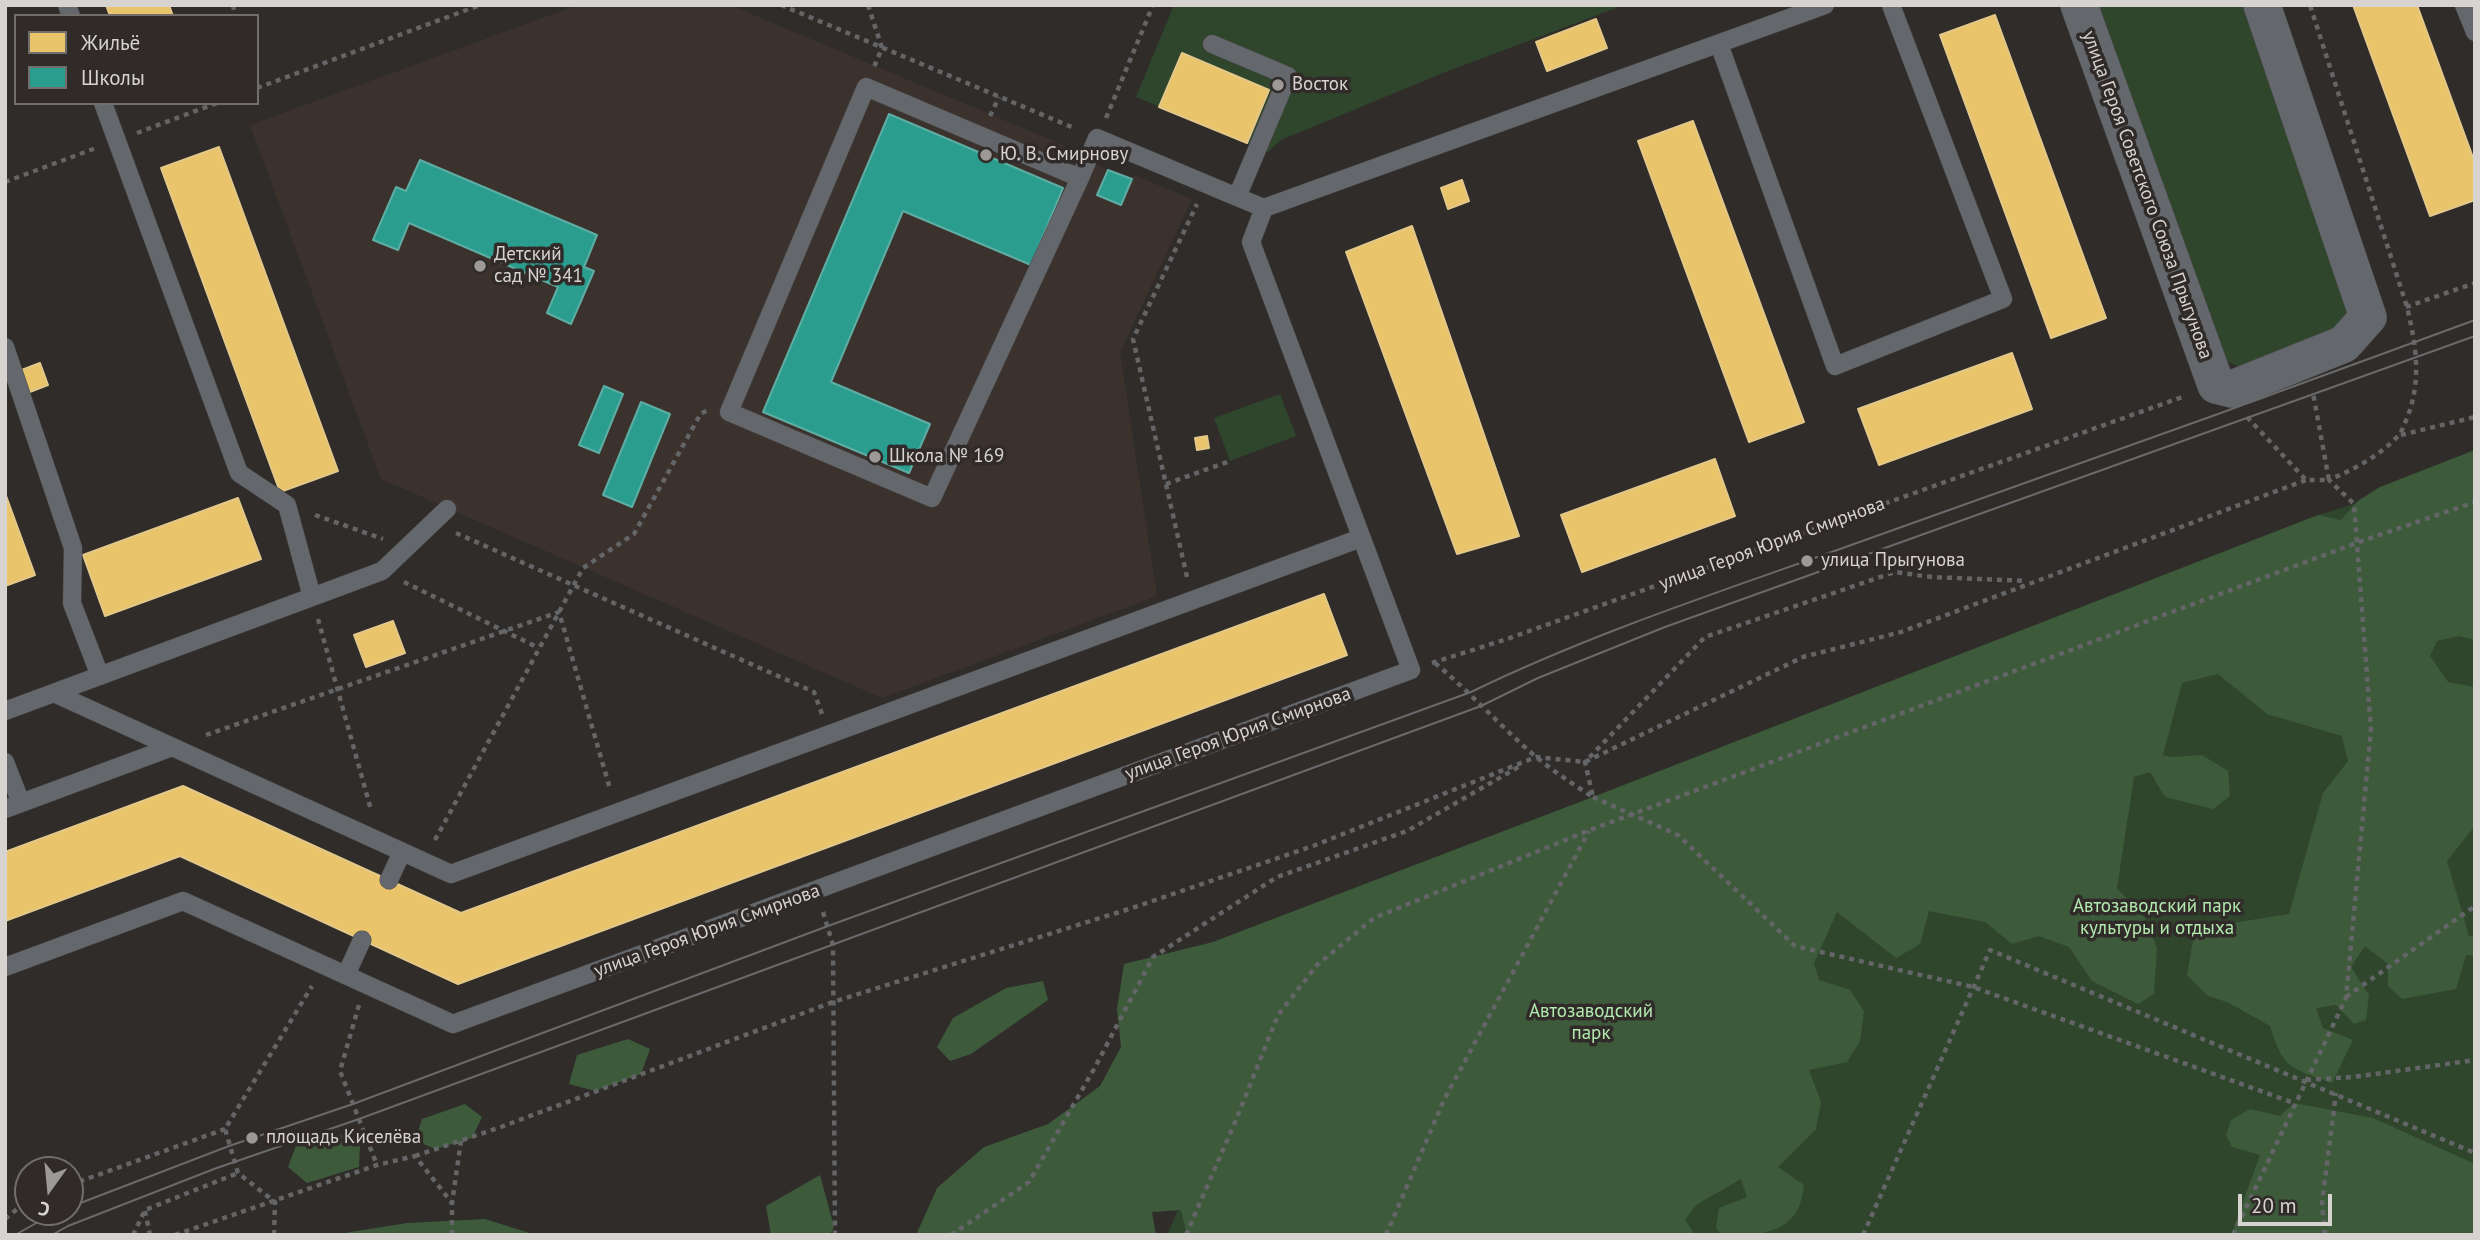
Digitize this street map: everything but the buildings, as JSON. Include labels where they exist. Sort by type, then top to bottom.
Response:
[{"type":"street","name":"улица Героя Советского Союза Прыгунова","points":[[2079,5],[2224,387]]},
{"type":"street","points":[[2224,387],[2303,362],[2344,344],[2368,317],[2262,5]]},
{"type":"lane","points":[[1080,178],[866,87],[729,412],[932,498],[1080,178],[1097,138],[1264,208],[1825,5]]},
{"type":"lane","points":[[1719,44],[1835,366],[2003,299],[1891,5]]},
{"type":"lane","points":[[2465,5],[2475,32]]},
{"type":"lane","points":[[1212,44],[1288,76],[1237,197]]},
{"type":"lane","points":[[104,105],[239,473],[287,505],[312,597]]},
{"type":"lane","points":[[1264,208],[1251,242],[1411,670]]},
{"type":"lane","points":[[5,347],[73,548],[72,603],[100,676]]},
{"type":"lane","points":[[5,711],[382,571],[447,509]]},
{"type":"lane","points":[[54,693],[451,874],[1361,538]]},
{"type":"lane","name":"улица Героя Юрия Смирнова","points":[[5,967],[183,901],[453,1024],[1411,670]]},
{"type":"lane","points":[[5,762],[13,806],[173,747]]},
{"type":"lane","points":[[389,880],[402,852]]},
{"type":"lane","points":[[346,975],[362,940]]},
{"type":"path","points":[[259,87],[480,5]]},
{"type":"path","points":[[781,5],[1097,138],[1153,5]]},
{"type":"path","points":[[868,5],[882,48],[875,66]]},
{"type":"path","points":[[991,115],[999,97]]},
{"type":"path","points":[[1192,600],[1133,340],[1206,184]]},
{"type":"path","points":[[2368,317],[2407,307],[2475,283]]},
{"type":"path","points":[[175,1235],[377,1165],[461,1141],[833,1002],[1129,909],[1313,846],[1536,757],[1585,762],[1803,657],[1901,632],[2306,480],[2329,480],[2311,381],[2303,362]]},
{"type":"path","points":[[2224,387],[2248,419],[2306,480]]},
{"type":"path","name":"улица Героя Юрия Смирнова","points":[[1411,670],[2224,387]]},
{"type":"path","points":[[423,862],[583,568],[634,534],[701,413],[714,409],[729,412]]},
{"type":"path","points":[[2400,435],[2475,417]]},
{"type":"path","points":[[1166,484],[1230,460]]},
{"type":"path","points":[[1186,1235],[1278,1015],[1317,965],[1374,918],[1631,814],[2359,542],[2475,502]]},
{"type":"path","points":[[2233,1235],[2346,998],[2371,729],[2359,542],[2354,504]]},
{"type":"path","points":[[287,505],[407,548]]},
{"type":"path","points":[[432,523],[814,692],[831,734]]},
{"type":"path","points":[[382,571],[539,648]]},
{"type":"path","points":[[1585,762],[1705,637],[1895,572],[1932,577],[2031,581]]},
{"type":"path","points":[[312,597],[379,841]]},
{"type":"path","points":[[173,747],[559,612]]},
{"type":"path","points":[[559,612],[617,813]]},
{"type":"path","points":[[1435,662],[1471,692],[1481,706],[1536,757],[1593,797],[1678,835],[1796,946],[1973,987],[2294,1103]]},
{"type":"path","points":[[951,1235],[1030,1182],[1153,957],[1277,877],[1407,831],[1536,757]]},
{"type":"path","points":[[1585,762],[1593,797]]},
{"type":"path","points":[[1386,1235],[1444,1100],[1590,830]]},
{"type":"path","points":[[815,891],[833,944],[835,1235]]},
{"type":"path","points":[[2346,998],[2475,906]]},
{"type":"path","points":[[1863,1235],[1990,950],[2475,1153]]},
{"type":"path","points":[[84,1180],[225,1129],[324,966]]},
{"type":"path","points":[[365,984],[340,1070],[377,1165]]},
{"type":"path","points":[[2305,1080],[2353,1077],[2475,1060]]},
{"type":"path","points":[[2325,1235],[2322,1203],[2336,1093]]},
{"type":"path","points":[[225,1129],[238,1172],[275,1202]]},
{"type":"path","points":[[452,1235],[452,1203],[461,1141]]},
{"type":"path","points":[[415,1156],[452,1203]]},
{"type":"path","points":[[133,1235],[145,1210],[238,1172]]},
{"type":"path","points":[[274,1235],[275,1202]]},
{"type":"path","points":[[145,1210],[150,1235]]},
{"type":"shaded area","name":"Школа № 169","points":[[578,5],[730,5],[1080,152],[1078,157],[1108,170],[1132,179],[1134,175],[1192,199],[1120,352],[1157,596],[882,698],[381,479],[250,125]]},
{"type":"green space","name":"Восток","points":[[1174,5],[1624,5],[1443,73],[1281,140],[1268,152],[1136,97]]},
{"type":"green space","points":[[2087,5],[2245,5],[2352,300],[2338,334],[2247,370],[2228,362],[2213,351]]},
{"type":"green space","points":[[1280,394],[1296,436],[1230,461],[1214,418]]},
{"type":"green space","name":"Автозаводский парк","points":[[2475,450],[2475,1235],[1167,1235],[1249,1050],[1213,942],[2318,515],[2354,504],[2380,487]]},
{"type":"green space","name":"Автозаводский парк","points":[[2475,450],[2475,640],[2459,636],[2437,641],[2430,656],[2448,682],[2475,687],[2475,826],[2447,861],[2469,936],[2475,936],[2475,956],[2466,955],[2456,989],[2402,999],[2388,986],[2388,964],[2365,946],[2351,967],[2369,995],[2366,1020],[2354,1024],[2336,1005],[2316,1008],[2323,1028],[2353,1040],[2332,1083],[2291,1065],[2280,1052],[2270,1026],[2227,1002],[2208,996],[2187,975],[2195,929],[2289,914],[2323,793],[2348,761],[2342,736],[2267,714],[2218,674],[2182,683],[2163,755],[2202,755],[2228,771],[2230,796],[2213,809],[2165,797],[2150,772],[2134,777],[2117,888],[2145,918],[2157,948],[2154,994],[2138,1004],[2092,981],[2069,947],[2039,936],[2012,944],[1985,922],[1929,911],[1920,944],[1896,958],[1837,912],[1814,963],[1819,980],[1850,990],[1864,1011],[1860,1041],[1847,1062],[1809,1070],[1821,1102],[1816,1129],[1778,1167],[1804,1185],[1801,1202],[1787,1223],[1776,1229],[1751,1234],[1722,1235],[1716,1228],[1719,1208],[1747,1197],[1741,1179],[1696,1205],[1685,1220],[1695,1235],[1187,1235],[1181,1210],[1152,1212],[1156,1235],[916,1235],[937,1188],[984,1147],[1048,1124],[1100,1086],[1121,1047],[1117,1009],[1124,964],[1213,942],[2318,515],[2341,520],[2358,501],[2380,487]]},
{"type":"green space","points":[[1043,981],[1048,1000],[971,1054],[950,1061],[937,1047],[953,1018],[1006,988]]},
{"type":"green space","points":[[628,1039],[650,1049],[641,1074],[595,1091],[569,1084],[577,1055]]},
{"type":"green space","points":[[2294,1103],[2373,1118],[2475,1164],[2475,1235],[2231,1235],[2260,1155],[2232,1147],[2226,1135],[2231,1120],[2250,1109],[2280,1116]]},
{"type":"green space","points":[[465,1104],[482,1117],[472,1138],[436,1149],[415,1141],[422,1119]]},
{"type":"green space","points":[[342,1135],[360,1145],[359,1167],[307,1183],[288,1167],[296,1146]]},
{"type":"green space","points":[[820,1175],[834,1227],[830,1235],[771,1235],[766,1206]]},
{"type":"green space","points":[[485,1219],[536,1235],[332,1235],[407,1223]]},
{"type":"tram line","points":[[84,1202],[229,1146],[353,1104],[828,926],[1471,692],[1572,647],[1674,608],[2475,320]]},
{"type":"tram line","points":[[52,1235],[68,1226],[214,1169],[359,1119],[1481,706],[1538,678],[1665,627],[2475,336]]},
{"type":"tram line","points":[[15,1235],[31,1226]]},
{"type":"place","name":"Восток","points":[[1278,85]]},
{"type":"place","name":"Ю. В. Смирнову","points":[[986,155]]},
{"type":"place","name":"Детский сад № 341","points":[[480,266]]},
{"type":"place","name":"Школа № 169","points":[[875,457]]},
{"type":"place","name":"улица Прыгунова","points":[[1807,561]]},
{"type":"place","name":"площадь Киселёва","points":[[252,1138]]},
{"type":"park label","name":"Автозаводский парк культуры и отдыха","points":[[2157,918]]}]
